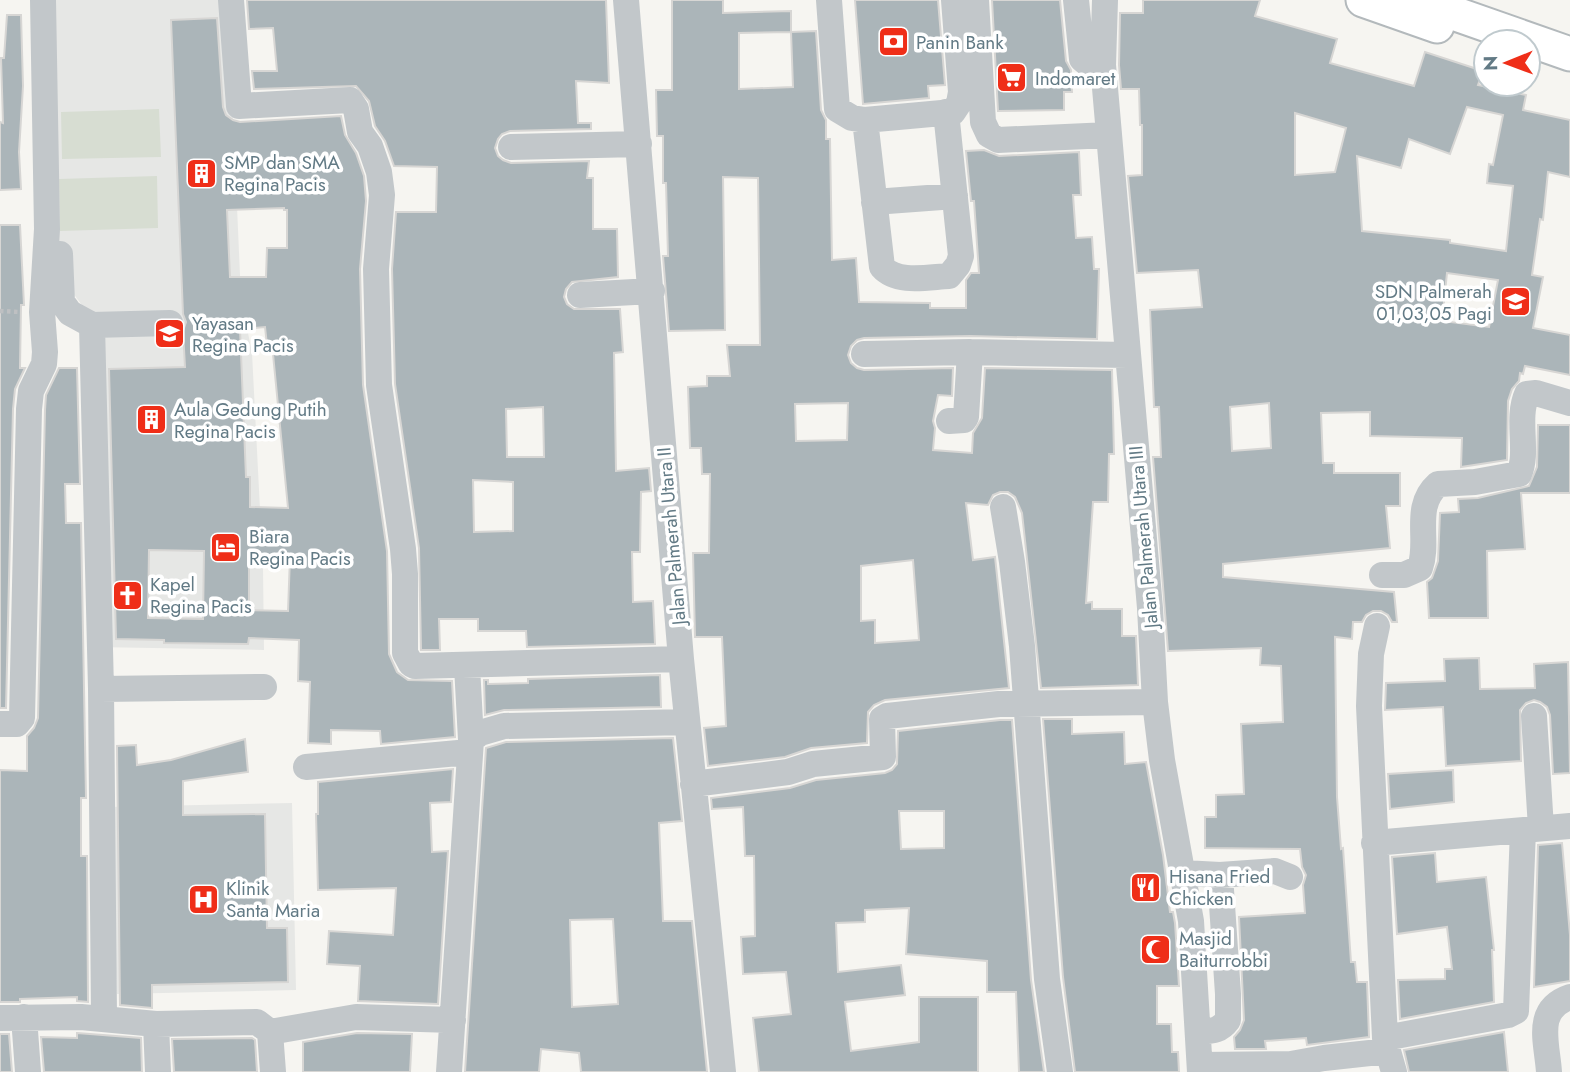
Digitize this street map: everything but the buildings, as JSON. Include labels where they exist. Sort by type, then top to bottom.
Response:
[{"type":"main road","points":[[1416,0],[1570,54]]},
{"type":"main road","points":[[1369,1],[1472,38]]},
{"type":"main road","points":[[1542,63],[1570,73]]},
{"type":"street","points":[[0,723],[17,724],[21,721],[11,686],[29,409],[31,391],[44,364],[45,352],[42,312],[47,229],[43,0]]},
{"type":"street","points":[[53,0],[62,302],[70,313],[92,325],[170,323]]},
{"type":"street","points":[[231,0],[239,106],[350,100],[356,109],[360,132],[370,146],[379,172],[382,195],[376,269],[379,373],[404,562],[405,653],[411,664],[467,666],[681,659]]},
{"type":"street","name":"Jalan Palmerah Utara II","points":[[626,0],[681,659],[723,1072]]},
{"type":"street","points":[[829,0],[837,109],[852,118],[865,120],[953,112],[959,103],[961,92],[954,0]]},
{"type":"street","points":[[976,0],[983,122],[989,135],[998,140],[1109,135]]},
{"type":"street","points":[[1076,0],[1082,59],[1088,64],[1103,65]]},
{"type":"street","name":"Jalan Palmerah Utara III","points":[[1105,0],[1103,65],[1150,608],[1155,702],[1162,760],[1191,921],[1200,1069]]},
{"type":"street","points":[[865,120],[882,267],[889,275],[900,278],[948,276],[958,265],[961,256],[946,112]]},
{"type":"street","points":[[511,147],[639,144]]},
{"type":"street","points":[[874,202],[955,196]]},
{"type":"street","points":[[580,295],[652,291]]},
{"type":"street","points":[[92,325],[101,689],[104,1017]]},
{"type":"street","points":[[864,354],[970,352],[1127,355]]},
{"type":"street","points":[[949,421],[964,420],[966,417],[970,352]]},
{"type":"street","points":[[1382,575],[1404,575],[1420,568],[1424,556],[1424,506],[1431,491],[1438,484],[1475,482],[1519,474],[1522,461],[1522,416],[1527,394],[1536,393],[1570,403]]},
{"type":"street","points":[[1003,507],[1012,562],[1027,704],[1047,979],[1060,1072]]},
{"type":"street","points":[[1377,626],[1371,654],[1369,706],[1385,1038],[1508,1015],[1517,1011],[1532,829],[1534,716]]},
{"type":"street","points":[[449,1072],[470,746],[467,666]]},
{"type":"street","points":[[101,689],[264,687]]},
{"type":"street","points":[[693,784],[788,772],[813,764],[883,757],[882,719],[887,716],[988,705],[1155,702]]},
{"type":"street","points":[[306,767],[470,746],[480,733],[504,726],[687,722]]},
{"type":"street","points":[[1374,843],[1570,826]]},
{"type":"street","points":[[1183,873],[1220,875],[1275,871],[1290,877]]},
{"type":"street","points":[[1198,1032],[1222,1028],[1228,1020],[1220,875]]},
{"type":"street","points":[[1549,1072],[1545,1019],[1552,1006],[1570,997]]},
{"type":"street","points":[[28,1072],[12,1017],[104,1017],[156,1024],[257,1022],[270,1032],[356,1017],[453,1020]]},
{"type":"street","points":[[156,1024],[158,1072]]},
{"type":"street","points":[[270,1032],[273,1072]]},
{"type":"street","points":[[1200,1069],[1291,1064],[1324,1058],[1391,1062]]},
{"type":"shaded area","name":"Yayasan Regina Pacis","points":[[47,0],[228,0],[241,298],[252,353],[263,568],[264,650],[94,647],[90,316],[64,281],[54,277]]},
{"type":"shaded area","points":[[159,109],[161,157],[62,159],[61,112]]},
{"type":"shaded area","points":[[157,176],[158,228],[60,231],[59,179]]},
{"type":"shaded area","name":"Klinik Santa Maria","points":[[292,803],[296,990],[117,994],[109,807]]},
{"type":"place","name":"Panin Bank","points":[[893,42]]},
{"type":"place","name":"Indomaret","points":[[1012,78]]},
{"type":"place","name":"SMP dan SMA Regina Pacis","points":[[201,173]]},
{"type":"place","name":"SDN Palmerah 01,03,05 Pagi","points":[[1515,302]]},
{"type":"place","name":"Yayasan Regina Pacis","points":[[169,334]]},
{"type":"place","name":"Aula Gedung Putih Regina Pacis","points":[[151,420]]},
{"type":"place","name":"Biara Regina Pacis","points":[[226,547]]},
{"type":"place","name":"Kapel Regina Pacis","points":[[127,595]]},
{"type":"place","name":"Hisana Fried Chicken","points":[[1146,887]]},
{"type":"place","name":"Klinik Santa Maria","points":[[203,899]]},
{"type":"place","name":"Masjid Baiturrobbi","points":[[1156,949]]}]
